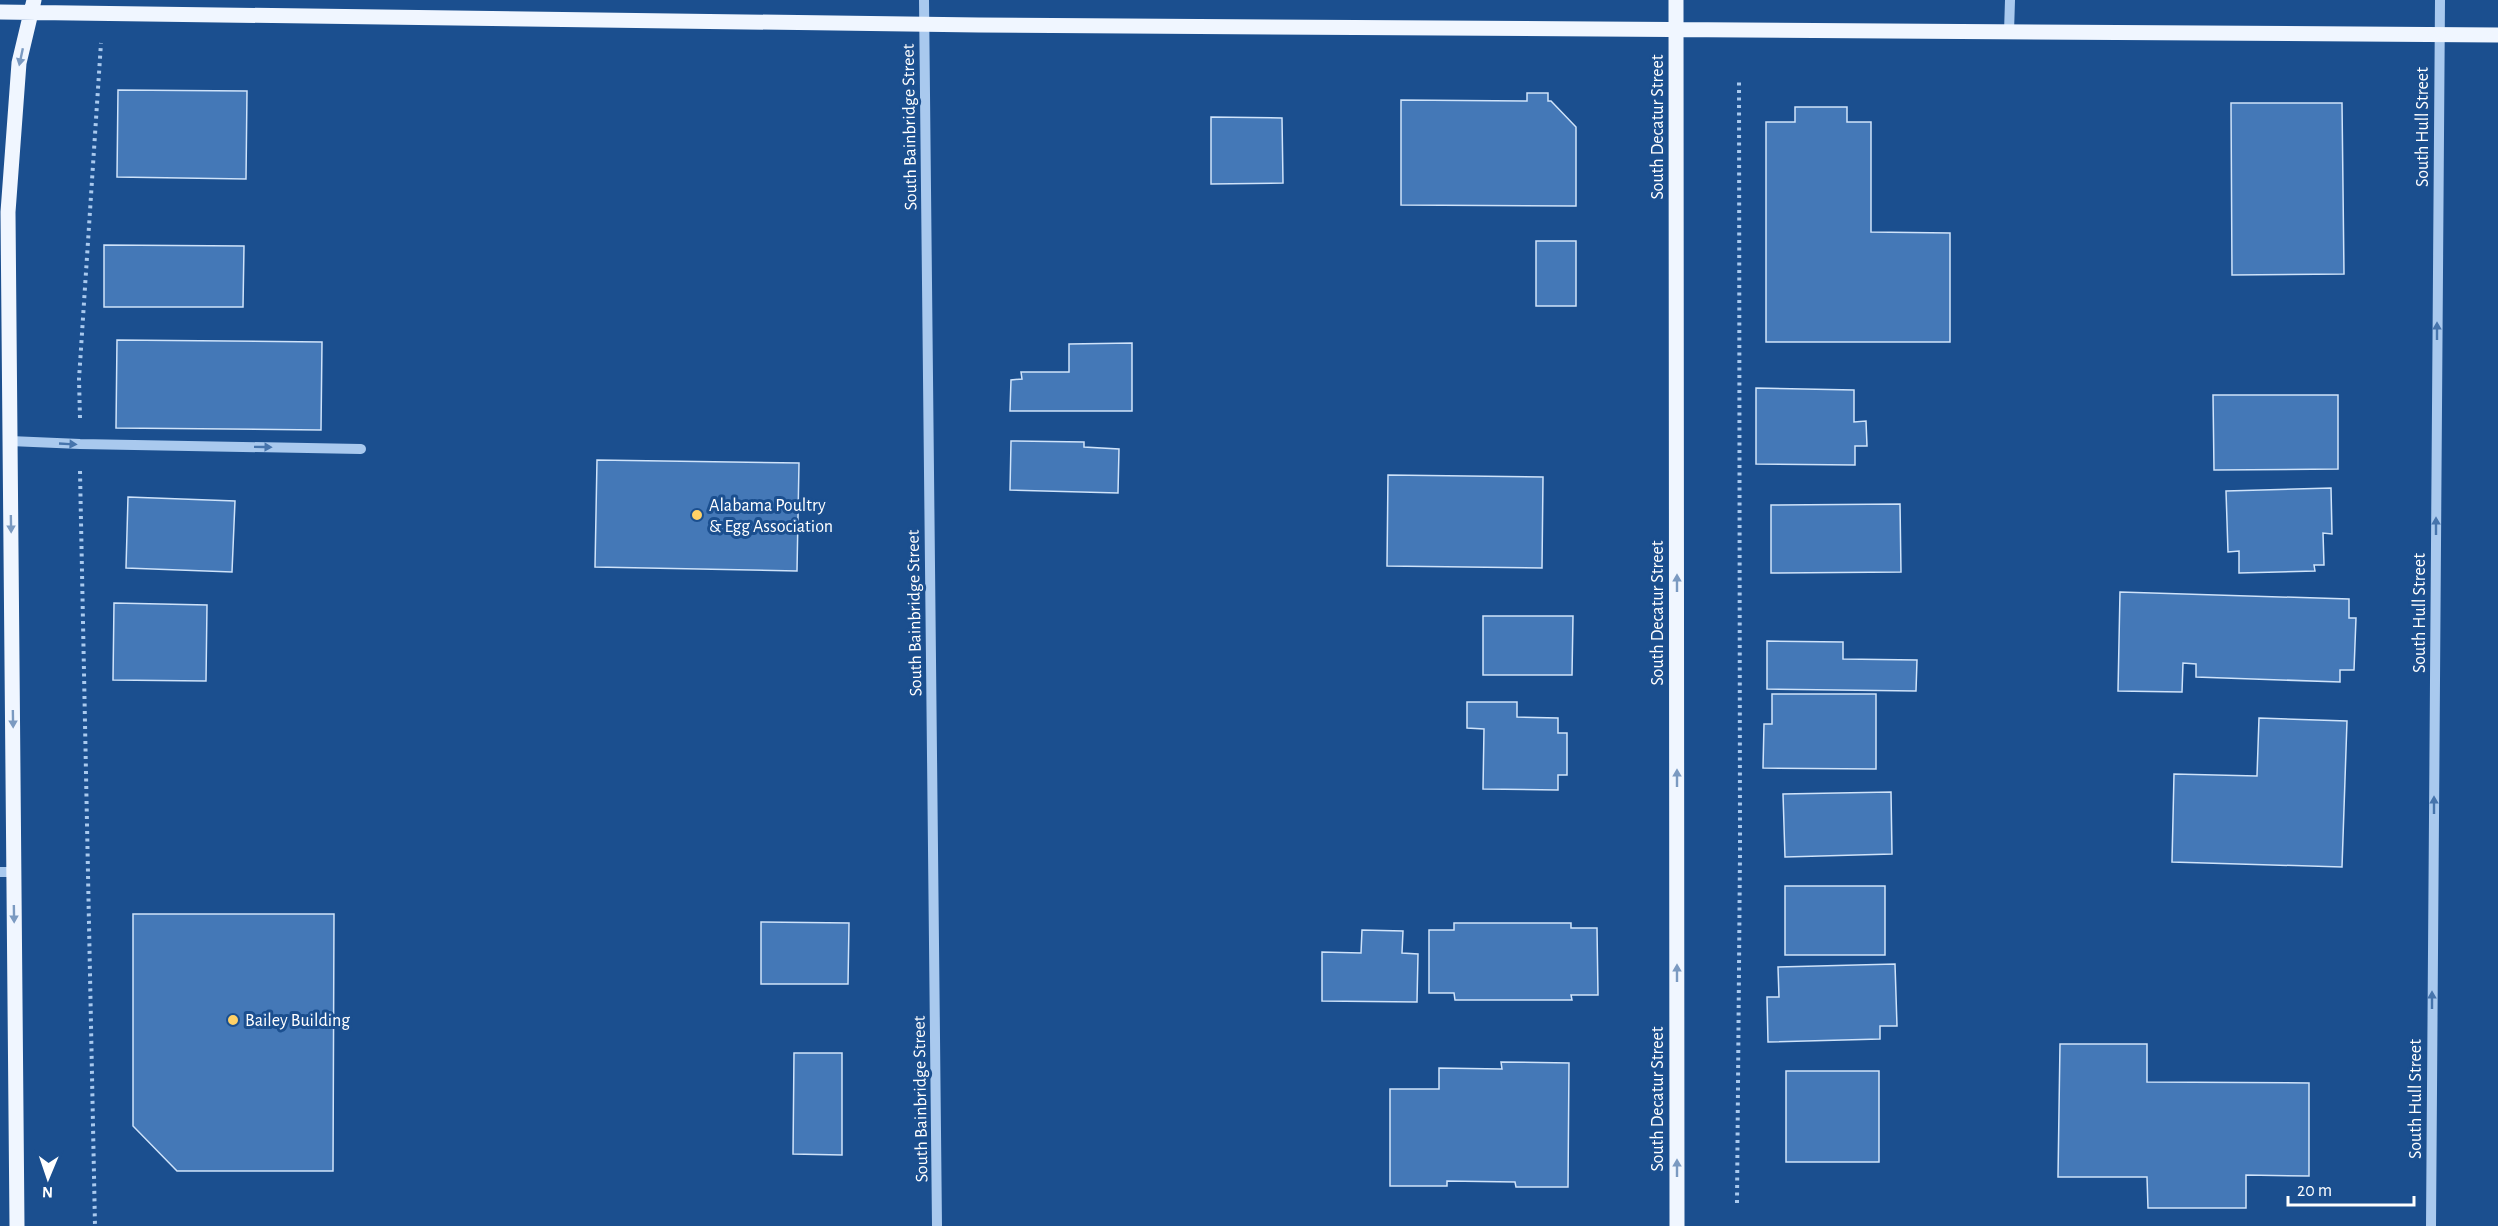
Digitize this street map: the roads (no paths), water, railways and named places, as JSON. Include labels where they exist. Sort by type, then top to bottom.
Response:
[{"type":"main road","name":"South Decatur Street","points":[[1677,0],[1677,1226]]},
{"type":"main road","points":[[17,1226],[7,872],[10,441],[5,398],[8,212],[20,63],[33,6]]},
{"type":"main road","points":[[0,12],[33,6],[104,14],[924,25],[2498,35]]},
{"type":"street","name":"South Bainbridge Street","points":[[924,0],[938,1226]]},
{"type":"street","points":[[2009,32],[2010,0]]},
{"type":"street","name":"South Hull Street","points":[[2431,1226],[2439,0]]},
{"type":"street","points":[[10,441],[361,449]]},
{"type":"place","name":"Alabama Poultry & Egg Association","points":[[697,515]]},
{"type":"place","name":"Bailey Building","points":[[233,1020]]}]
